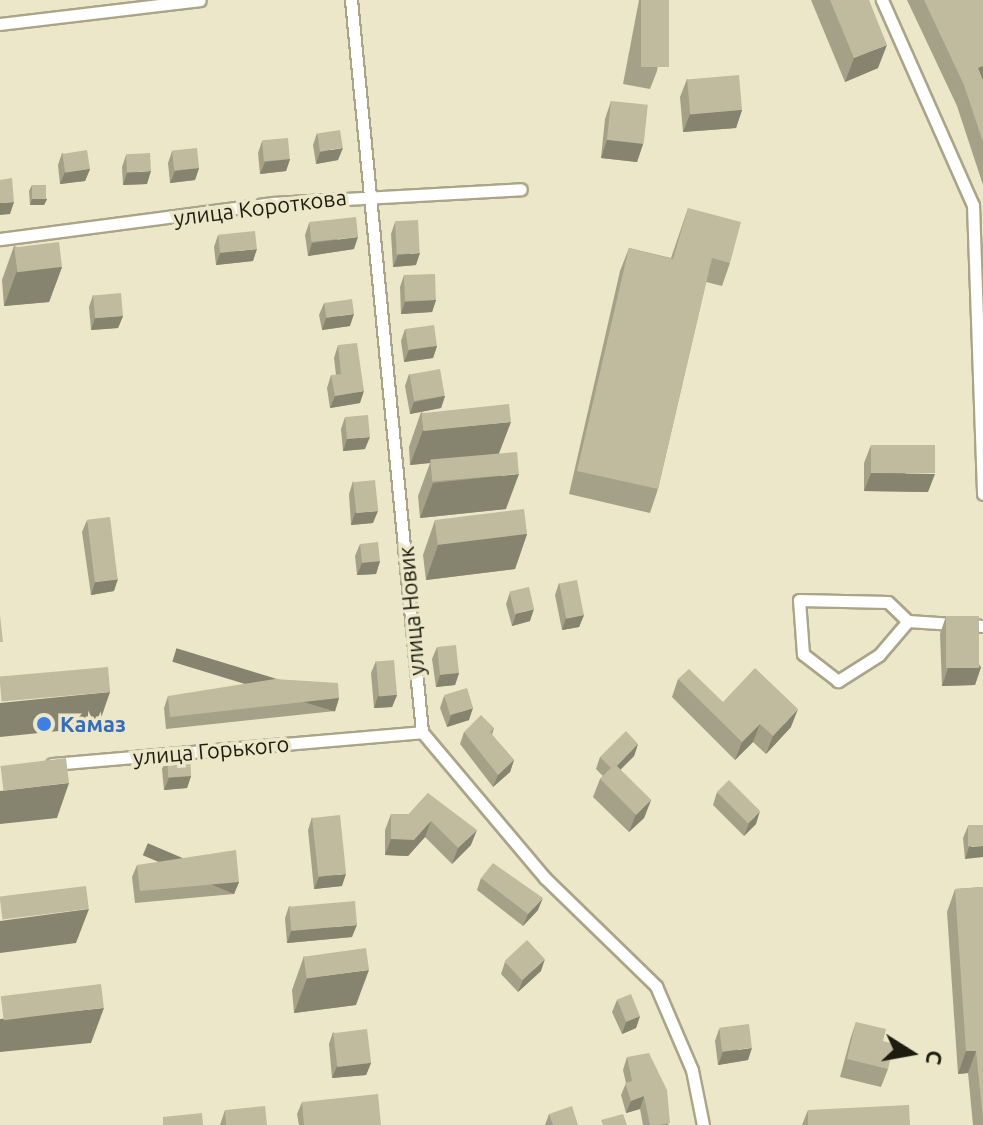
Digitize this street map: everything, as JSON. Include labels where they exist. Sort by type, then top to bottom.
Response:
[{"type":"street","points":[[0,24],[200,0]]},
{"type":"street","name":"улица Новик","points":[[351,0],[374,194],[422,732]]},
{"type":"street","points":[[882,0],[973,205],[983,494]]},
{"type":"street","name":"улица Короткова","points":[[0,239],[374,194],[521,189]]},
{"type":"street","points":[[908,621],[879,655],[838,681],[803,654],[799,600],[888,602],[908,621],[983,626]]},
{"type":"street","points":[[422,732],[545,878],[656,986],[692,1070],[703,1125]]},
{"type":"street","name":"улица Горького","points":[[30,766],[422,732]]},
{"type":"building","points":[[641,0],[669,0],[669,67],[641,67]]},
{"type":"building","points":[[830,0],[869,0],[887,45],[854,58]]},
{"type":"building","points":[[924,0],[983,0],[983,66],[978,68],[983,80],[983,142],[964,85]]},
{"type":"building","points":[[739,75],[742,110],[690,114],[687,80]]},
{"type":"building","points":[[611,101],[648,105],[644,144],[607,140]]},
{"type":"building","points":[[340,130],[343,148],[320,151],[317,134]]},
{"type":"building","points":[[288,138],[290,159],[264,161],[262,140]]},
{"type":"building","points":[[197,148],[199,168],[174,171],[172,151]]},
{"type":"building","points":[[87,150],[90,169],[65,173],[62,154]]},
{"type":"building","points":[[150,153],[151,171],[127,172],[126,154]]},
{"type":"building","points":[[12,178],[14,202],[0,203],[0,180]]},
{"type":"building","points":[[32,185],[46,185],[46,199],[32,199]]},
{"type":"building","points":[[688,208],[741,222],[730,263],[712,258],[658,489],[577,471],[629,248],[673,259]]},
{"type":"building","points":[[356,217],[358,237],[311,242],[309,222]]},
{"type":"building","points":[[418,220],[420,253],[397,254],[395,221]]},
{"type":"building","points":[[255,231],[257,249],[220,253],[218,235]]},
{"type":"building","points":[[59,242],[62,267],[17,272],[14,247]]},
{"type":"building","points":[[435,274],[436,300],[405,301],[404,275]]},
{"type":"building","points":[[121,293],[123,316],[95,318],[93,295]]},
{"type":"building","points":[[352,299],[354,314],[326,318],[324,303]]},
{"type":"building","points":[[434,325],[437,346],[408,350],[405,329]]},
{"type":"building","points":[[357,343],[364,391],[335,396],[331,375],[341,374],[338,345]]},
{"type":"building","points":[[440,369],[445,396],[414,401],[409,374]]},
{"type":"building","points":[[509,404],[511,422],[423,431],[421,413]]},
{"type":"building","points":[[368,415],[370,437],[347,439],[345,417]]},
{"type":"building","points":[[871,445],[935,445],[935,473],[871,473]]},
{"type":"building","points":[[517,452],[519,474],[432,481],[430,460]]},
{"type":"building","points":[[375,480],[378,511],[356,513],[353,482]]},
{"type":"building","points":[[524,509],[527,534],[438,545],[435,520]]},
{"type":"building","points":[[110,517],[118,580],[95,582],[87,520]]},
{"type":"building","points":[[378,542],[380,561],[362,563],[360,544]]},
{"type":"building","points":[[577,580],[584,615],[566,619],[559,583]]},
{"type":"building","points":[[529,587],[534,609],[515,614],[510,591]]},
{"type":"building","points":[[0,615],[3,642],[0,642]]},
{"type":"building","points":[[946,616],[979,616],[979,668],[946,668]]},
{"type":"building","points":[[456,645],[459,673],[440,675],[437,647]]},
{"type":"building","points":[[394,660],[397,695],[379,696],[376,662]]},
{"type":"building","points":[[108,667],[110,692],[2,701],[0,676]]},
{"type":"building","points":[[755,668],[798,709],[773,736],[760,724],[742,742],[678,679],[689,669],[723,702]]},
{"type":"building","points":[[275,679],[338,683],[339,698],[170,717],[168,696]]},
{"type":"building","points":[[467,688],[473,708],[450,715],[444,695]]},
{"type":"building","points":[[481,715],[494,728],[490,732],[514,760],[498,775],[464,732]]},
{"type":"building","points":[[626,731],[638,744],[617,766],[615,764],[611,768],[600,757]]},
{"type":"building","points":[[190,755],[191,776],[168,777],[167,756]]},
{"type":"building","points":[[66,758],[69,783],[4,791],[0,766]]},
{"type":"building","points":[[615,764],[651,800],[636,815],[600,779]]},
{"type":"building","points":[[729,780],[760,811],[748,823],[717,792]]},
{"type":"building","points":[[428,793],[477,830],[458,848],[431,821],[414,840],[391,839],[391,814],[409,814]]},
{"type":"building","points":[[340,815],[346,874],[318,877],[312,818]]},
{"type":"building","points":[[968,825],[983,825],[983,846],[968,846]]},
{"type":"building","points":[[236,850],[239,882],[140,891],[137,865]]},
{"type":"building","points":[[493,863],[543,898],[528,914],[481,878]]},
{"type":"building","points":[[86,886],[89,909],[2,919],[0,897]]},
{"type":"building","points":[[983,887],[983,1119],[976,1051],[966,1051],[955,889]]},
{"type":"building","points":[[355,901],[357,925],[291,931],[289,907]]},
{"type":"building","points":[[527,940],[545,959],[522,980],[504,961]]},
{"type":"building","points":[[366,948],[369,970],[307,979],[304,957]]},
{"type":"building","points":[[101,984],[104,1008],[4,1020],[1,996]]},
{"type":"building","points":[[631,994],[640,1016],[626,1022],[617,1000]]},
{"type":"building","points":[[856,1022],[886,1029],[883,1041],[894,1044],[888,1069],[847,1059]]},
{"type":"building","points":[[749,1024],[752,1048],[722,1051],[719,1028]]},
{"type":"building","points":[[367,1029],[371,1063],[337,1067],[333,1033]]},
{"type":"building","points":[[649,1053],[667,1090],[670,1123],[650,1125],[644,1096],[631,1101],[625,1083],[632,1081],[627,1057]]},
{"type":"building","points":[[378,1094],[381,1125],[304,1125],[302,1102]]},
{"type":"building","points":[[909,1105],[910,1125],[808,1125],[808,1110]]},
{"type":"building","points":[[265,1106],[267,1125],[226,1125],[225,1110]]},
{"type":"building","points":[[572,1106],[578,1125],[553,1125],[549,1114]]},
{"type":"building","points":[[202,1113],[203,1125],[163,1125],[163,1117]]},
{"type":"building","points":[[623,1114],[627,1125],[603,1125],[601,1120]]},
{"type":"place","name":"Камаз","points":[[44,724]]}]
